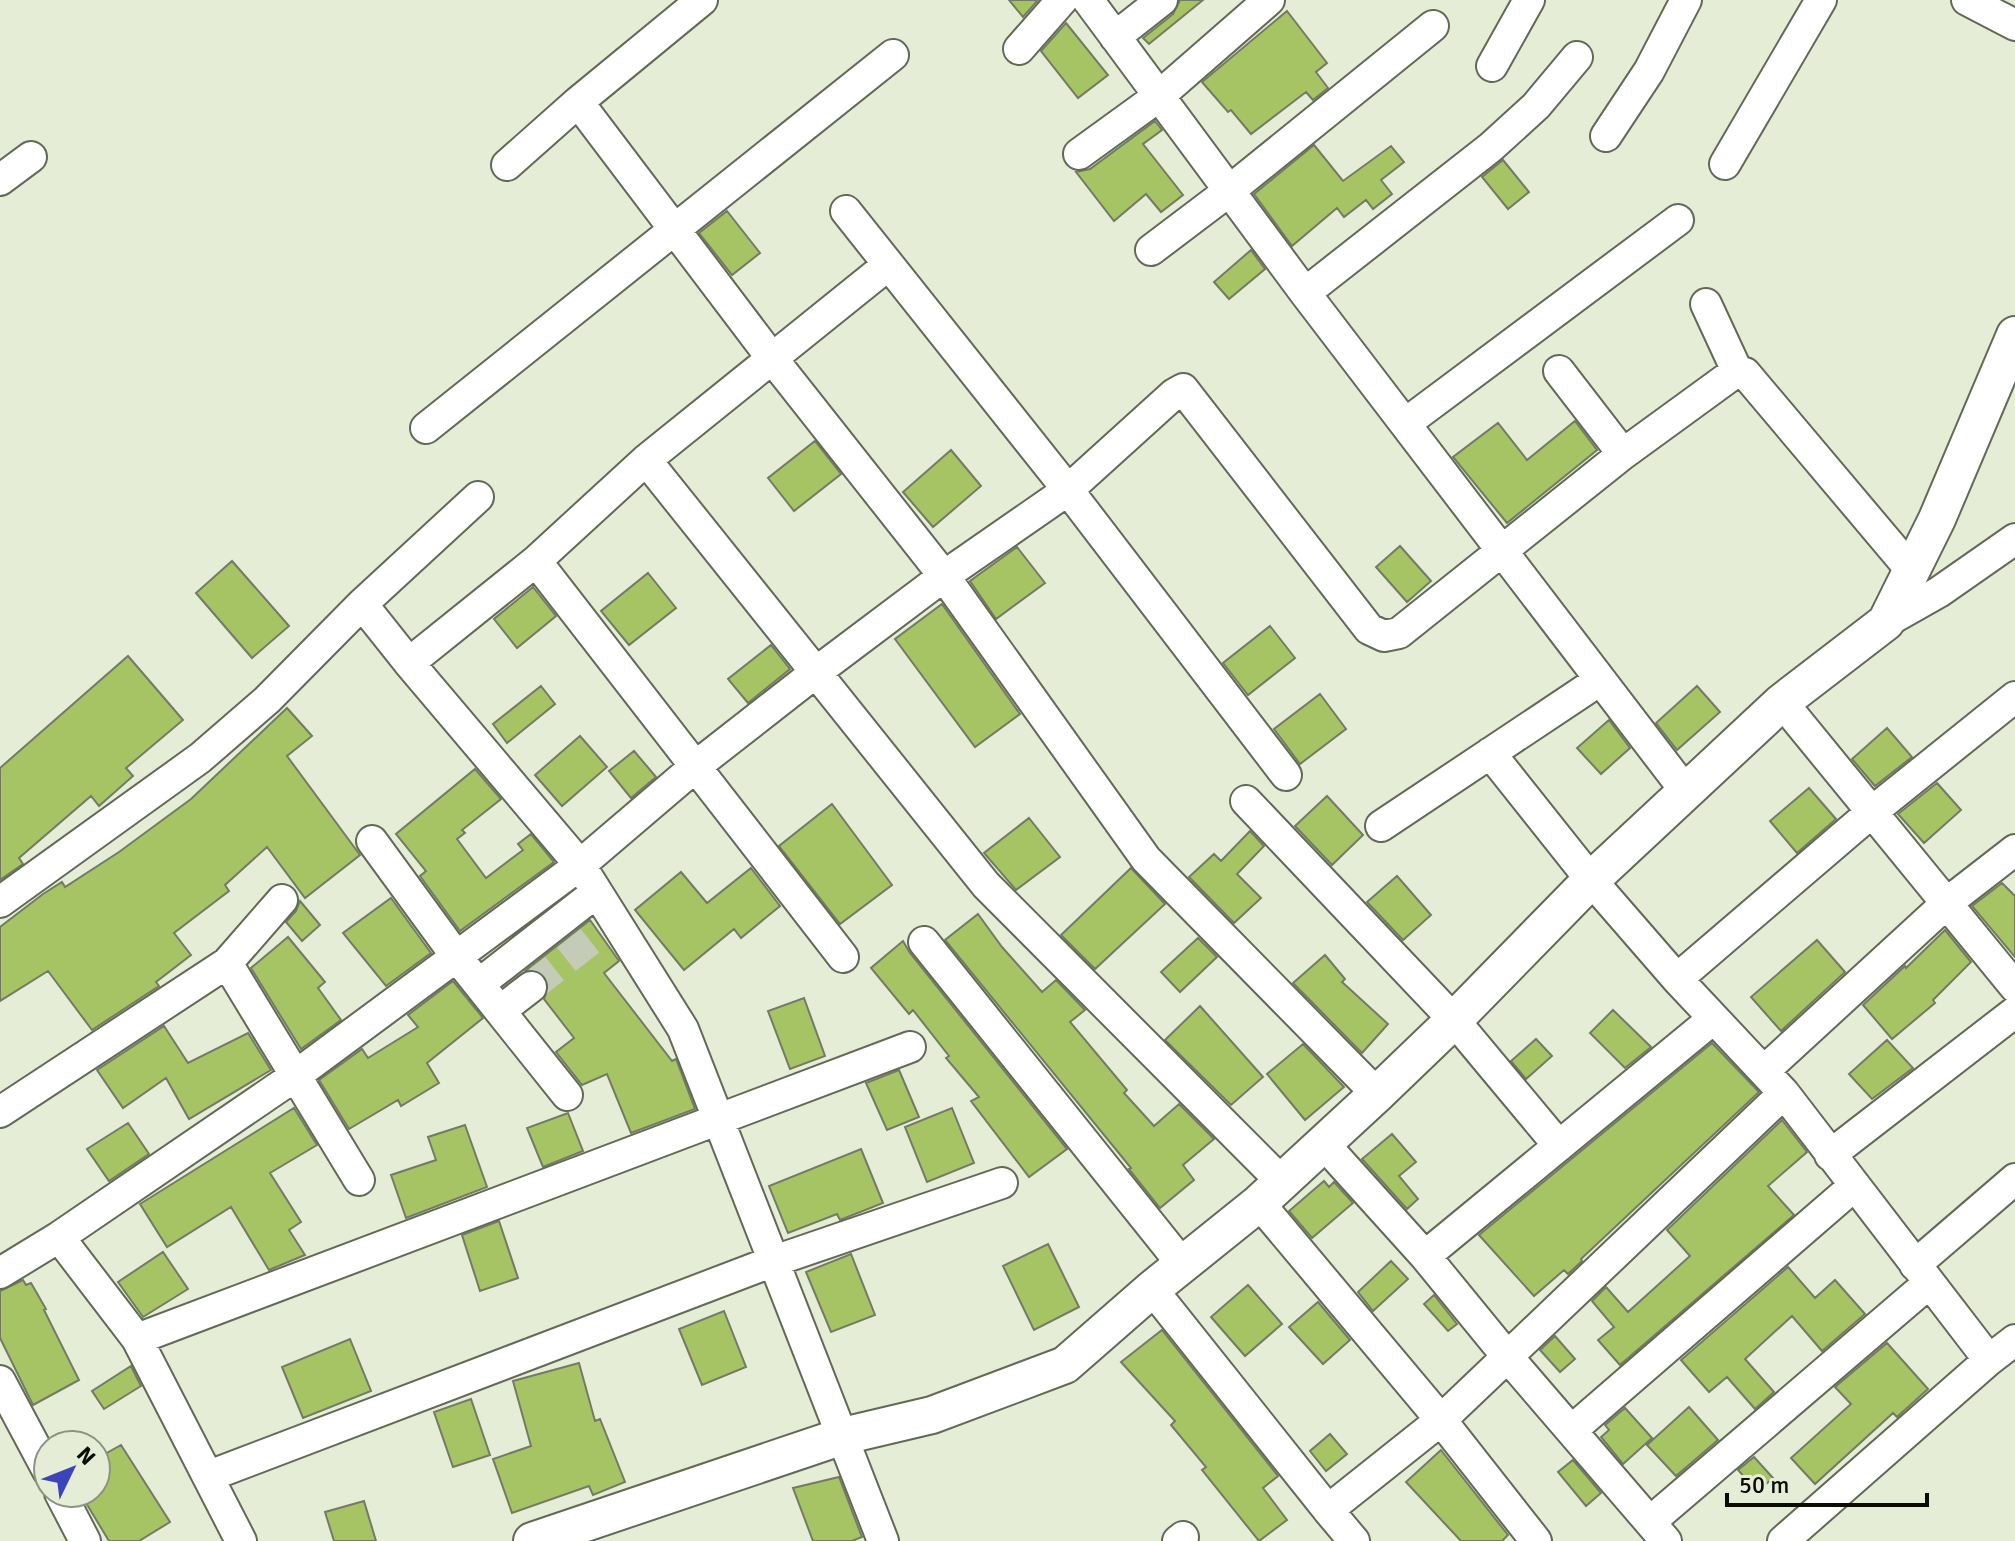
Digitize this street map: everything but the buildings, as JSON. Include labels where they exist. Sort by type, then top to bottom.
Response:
[{"type":"street","points":[[1019,49],[1062,0]]},
{"type":"street","points":[[1088,0],[1501,553],[1687,793]]},
{"type":"street","points":[[1115,37],[1162,0]]},
{"type":"street","points":[[1079,154],[1159,96],[1269,0]]},
{"type":"street","points":[[1492,66],[1529,0]]},
{"type":"street","points":[[1606,136],[1649,71],[1686,0]]},
{"type":"street","points":[[1725,164],[1821,0]]},
{"type":"street","points":[[1967,0],[2015,25]]},
{"type":"street","points":[[507,165],[686,4]]},
{"type":"street","points":[[1151,250],[1433,26]]},
{"type":"street","points":[[426,428],[893,55]]},
{"type":"street","points":[[1305,293],[1491,147],[1536,106],[1577,57]]},
{"type":"street","points":[[578,102],[771,357],[944,576],[1146,859],[1377,1094]]},
{"type":"street","points":[[0,180],[31,157]]},
{"type":"street","points":[[846,211],[1068,490],[1286,775]]},
{"type":"street","points":[[1406,423],[1678,220]]},
{"type":"street","points":[[409,663],[536,561],[646,460],[888,265]]},
{"type":"street","points":[[1706,304],[1737,371]]},
{"type":"street","points":[[1886,622],[1912,571],[2015,335]]},
{"type":"street","points":[[1559,371],[1623,454]]},
{"type":"street","points":[[0,1273],[59,1237],[295,1076],[580,865],[696,766],[815,673],[944,576],[1068,490],[1183,389],[1369,629],[1384,636],[1399,633],[1623,454],[1737,371]]},
{"type":"street","points":[[1737,371],[1745,373],[1912,571]]},
{"type":"street","points":[[646,460],[986,885],[1270,1192],[1536,1541]]},
{"type":"street","points":[[0,902],[200,758],[267,700],[362,604],[478,497]]},
{"type":"street","points":[[532,1541],[843,1436],[932,1415],[1065,1365],[1270,1192],[1377,1094],[1591,880],[1782,702],[1886,622],[1939,592],[2015,539]]},
{"type":"street","points":[[536,561],[843,957]]},
{"type":"street","points":[[362,604],[580,865],[597,892],[608,926],[683,1029],[883,1541]]},
{"type":"street","points":[[1381,826],[1600,680]]},
{"type":"street","points":[[1677,979],[1873,811],[2015,697]]},
{"type":"street","points":[[1782,702],[2015,987]]},
{"type":"street","points":[[1490,753],[1591,880],[1713,1019],[1774,1082],[1989,1360]]},
{"type":"street","points":[[1246,801],[1454,1020],[1559,1146]]},
{"type":"street","points":[[372,841],[456,956],[567,1095]]},
{"type":"street","points":[[1328,1510],[1441,1420],[1948,902],[2015,850]]},
{"type":"street","points":[[479,984],[597,892]]},
{"type":"street","points":[[0,1112],[227,963],[282,900]]},
{"type":"street","points":[[924,942],[1182,1264]]},
{"type":"street","points":[[227,963],[359,1180]]},
{"type":"street","points":[[500,1011],[531,987]]},
{"type":"street","points":[[1830,1155],[2015,1012]]},
{"type":"street","points":[[1425,1256],[1713,1019]]},
{"type":"street","points":[[137,1339],[910,1047]]},
{"type":"street","points":[[1323,1143],[1425,1256],[1658,1532],[2015,1179]]},
{"type":"street","points":[[209,1476],[774,1261],[1002,1183]]},
{"type":"street","points":[[1572,1430],[1854,1186]]},
{"type":"street","points":[[59,1237],[137,1339],[241,1541]]},
{"type":"street","points":[[1152,1289],[1354,1541]]},
{"type":"street","points":[[1783,1541],[2015,1340]]},
{"type":"street","points":[[0,1381],[32,1441]]},
{"type":"street","points":[[68,1509],[85,1541]]},
{"type":"tunnel","points":[[531,987],[601,932]]}]
